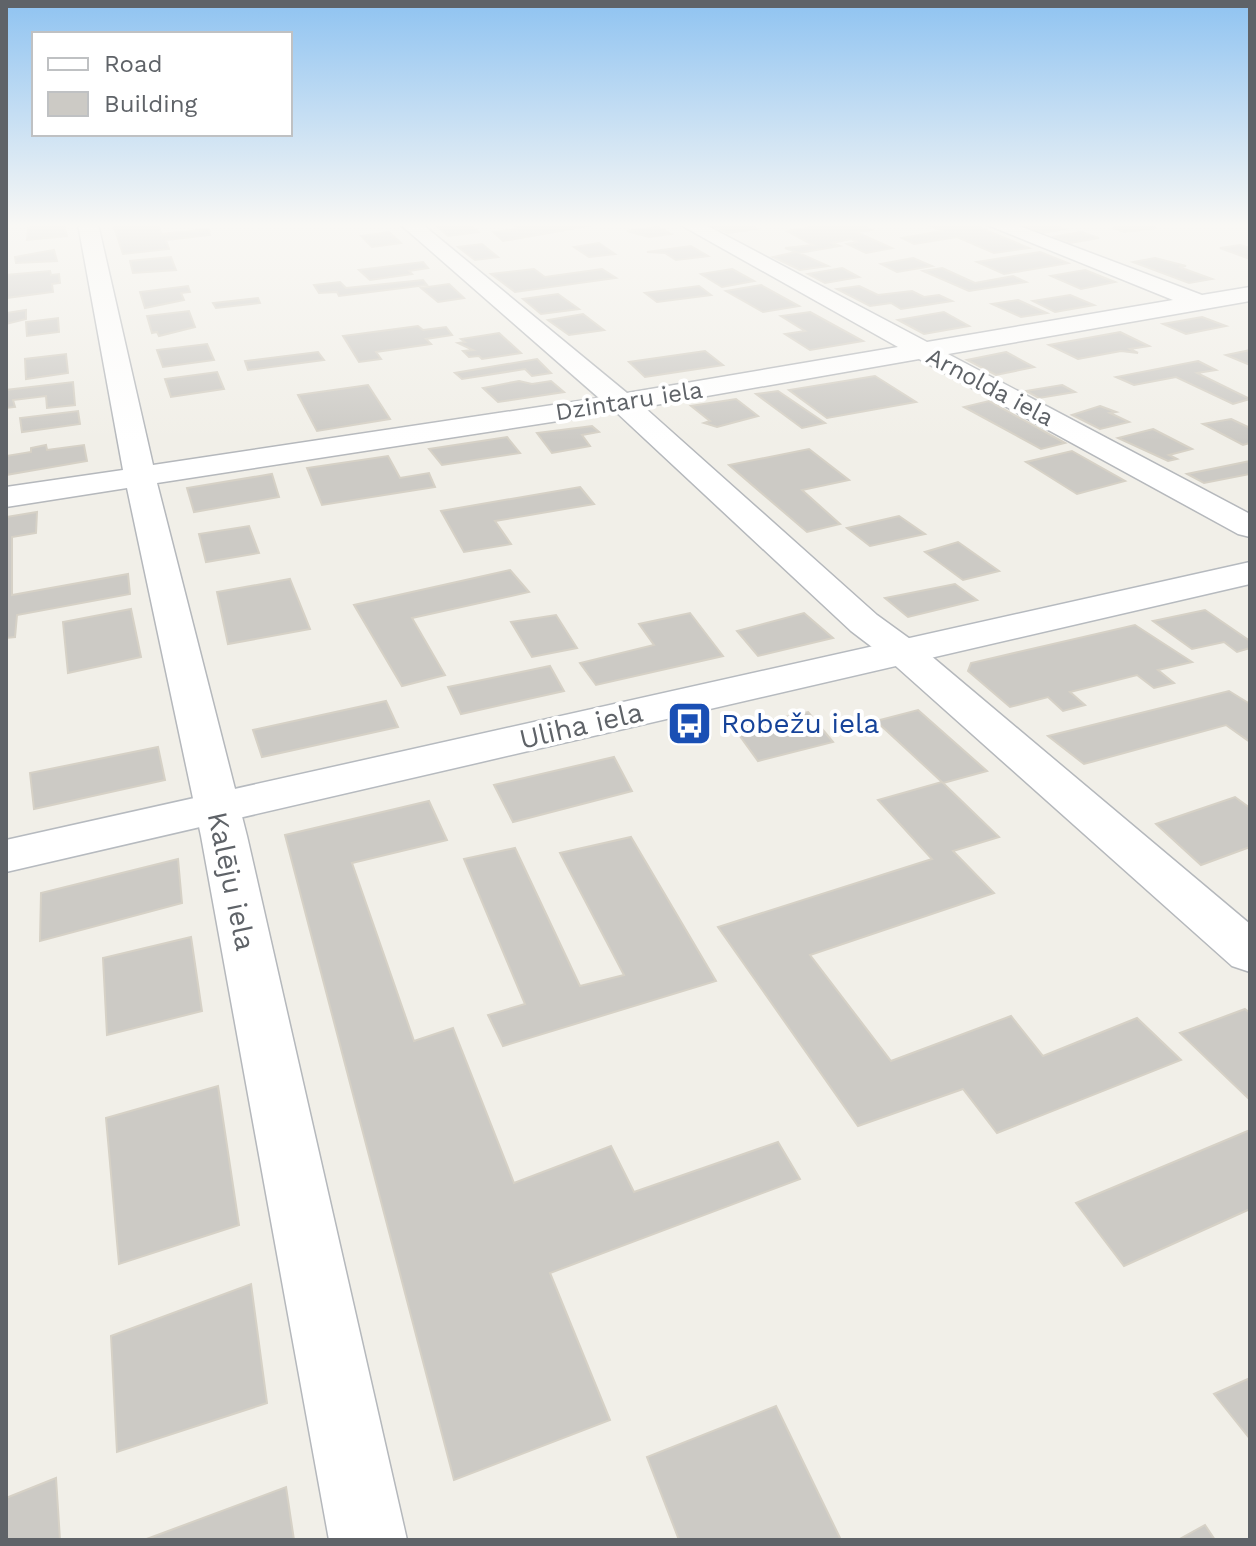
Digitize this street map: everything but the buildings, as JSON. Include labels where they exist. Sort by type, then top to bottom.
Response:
[{"type":"street","name":"Kalēju iela","points":[[103,296],[215,808],[368,1540]]},
{"type":"street","points":[[494,296],[619,403],[864,623],[903,652],[1250,953]]},
{"type":"street","name":"Arnolda iela","points":[[822,296],[1250,527]]},
{"type":"street","points":[[1186,296],[1237,317]]},
{"type":"street","name":"Dzintaru iela","points":[[6,497],[926,353],[1237,296]]},
{"type":"street","name":"Uliha iela","points":[[6,856],[1250,573]]},
{"type":"place","name":"Robežu iela","points":[[690,723]]}]
